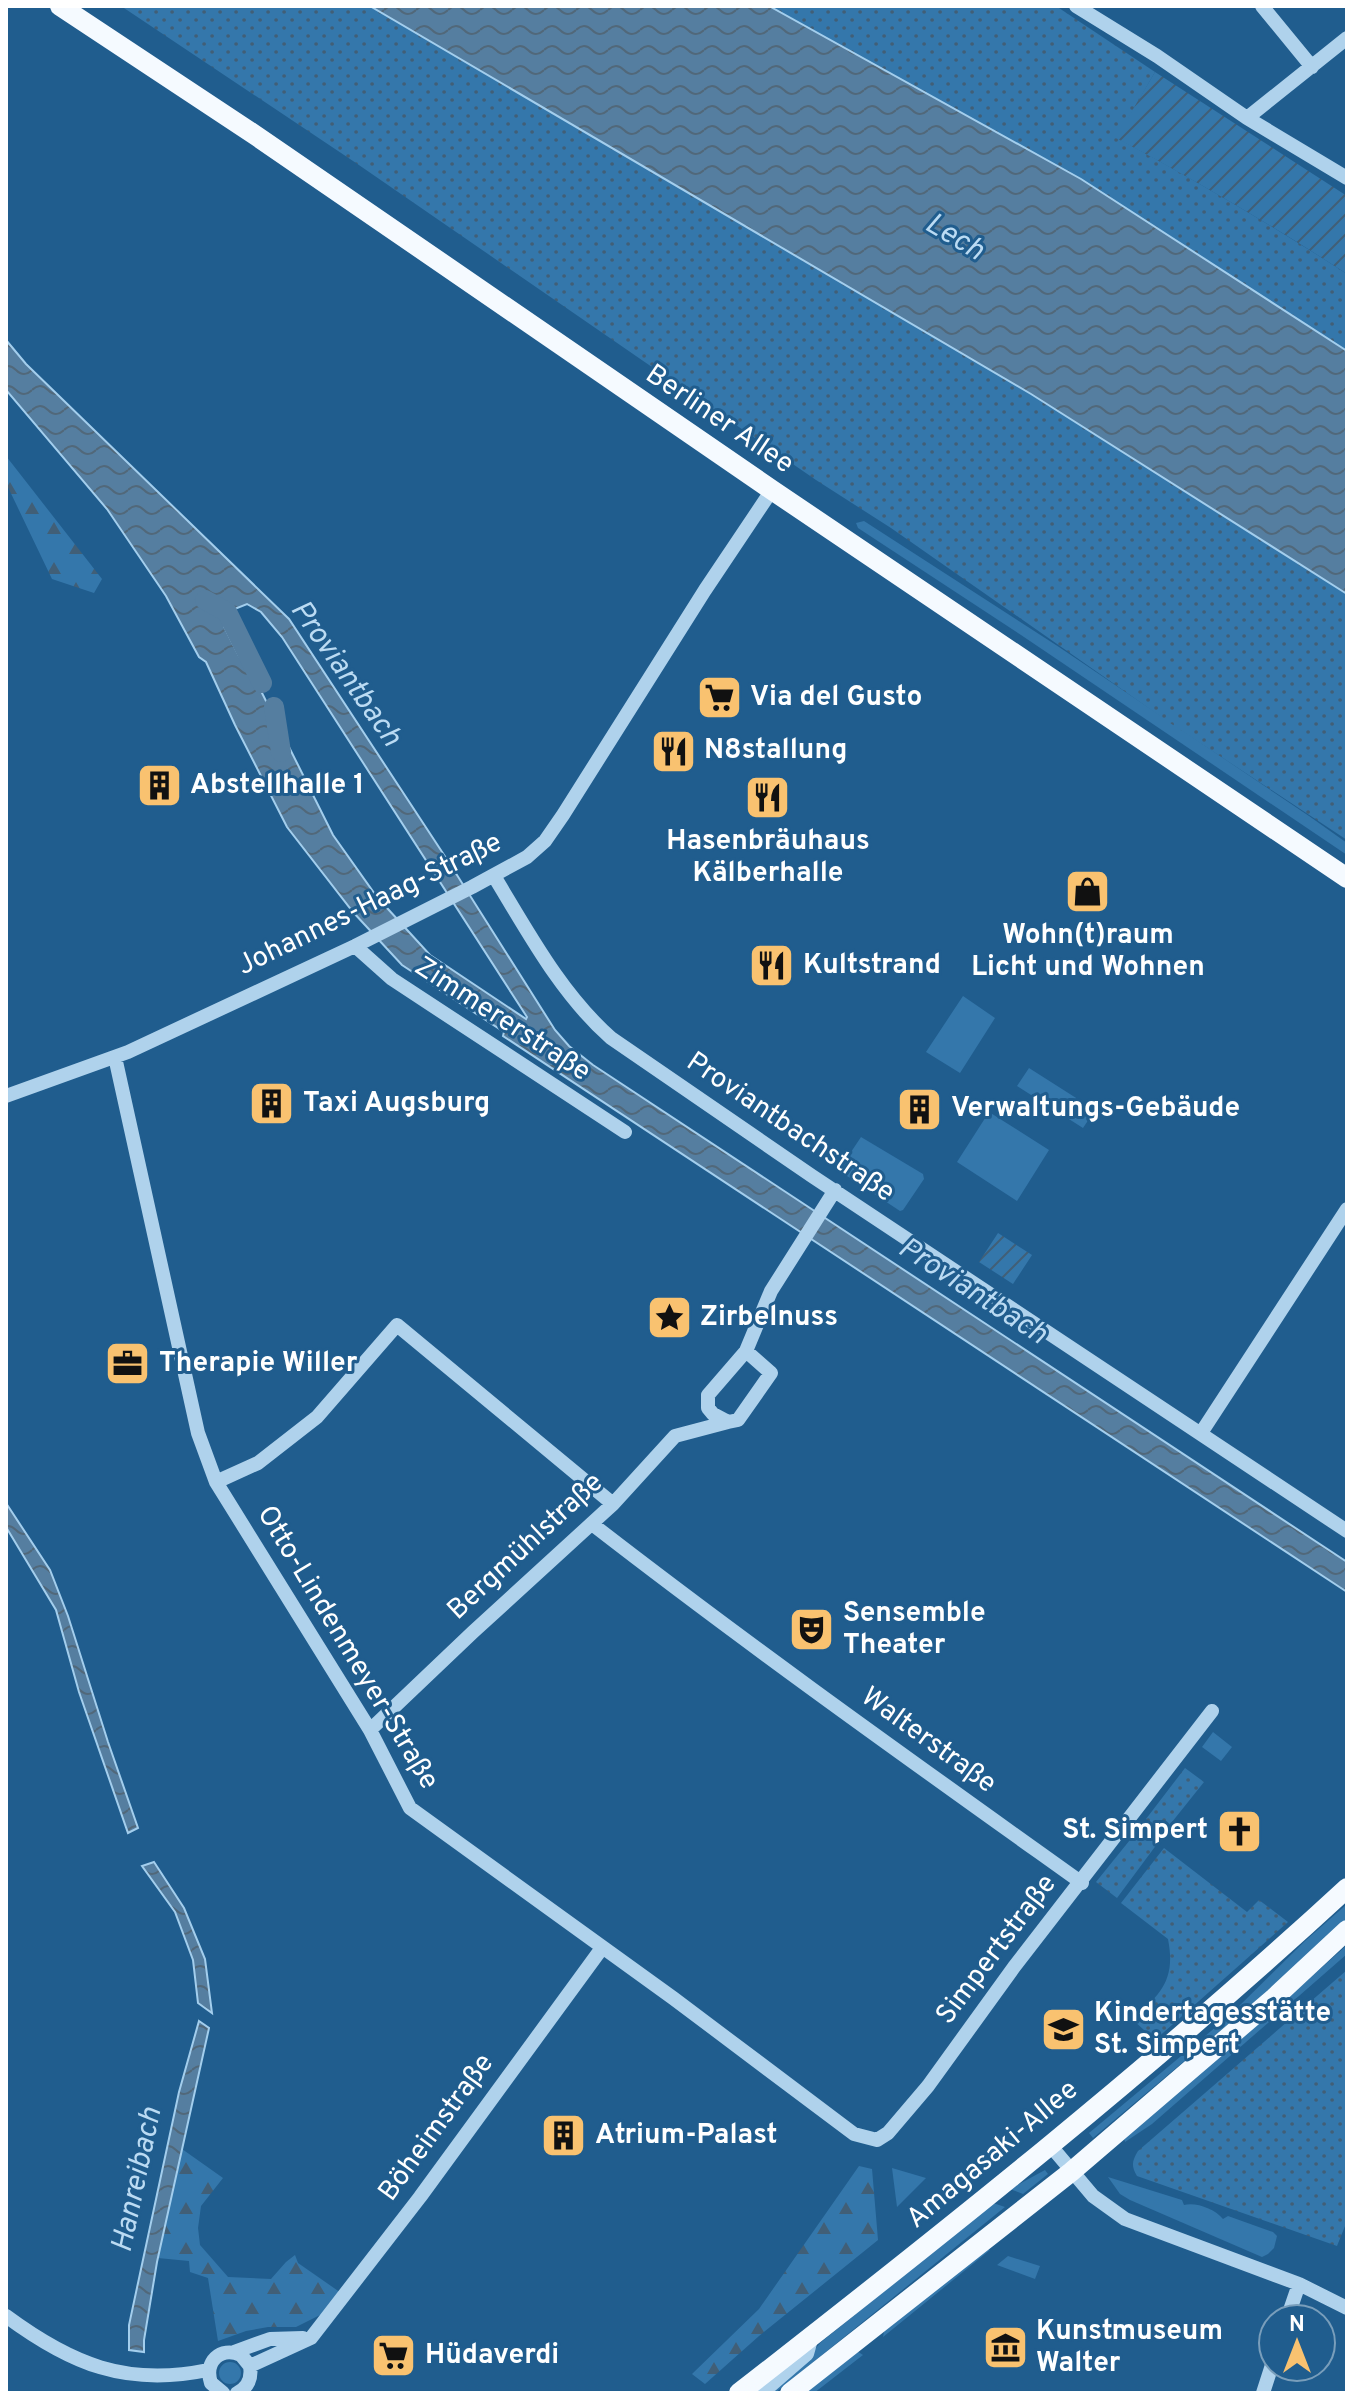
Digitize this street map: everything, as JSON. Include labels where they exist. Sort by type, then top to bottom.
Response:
[{"type":"main road","name":"Berliner Allee","points":[[60,6],[1347,878]]},
{"type":"main road","name":"Amagasaki-Allee","points":[[739,2393],[995,2192],[1254,1974],[1347,1888]]},
{"type":"main road","name":"Amagasaki-Allee","points":[[790,2393],[1071,2172],[1274,1998],[1347,1930]]},
{"type":"street","points":[[1076,6],[1157,56],[1247,118],[1347,178]]},
{"type":"street","points":[[1262,6],[1312,67]]},
{"type":"street","points":[[1247,118],[1347,38]]},
{"type":"street","name":"Johannes-Haag-Straße","points":[[6,1096],[115,1057],[362,942],[527,857],[545,841],[563,815],[772,490]]},
{"type":"street","name":"Proviantbachstraße","points":[[494,876],[566,990],[611,1038],[1347,1531]]},
{"type":"street","name":"Zimmererstraße","points":[[362,942],[392,979],[625,1132]]},
{"type":"street","name":"Otto-Lindenmeyer-Straße","points":[[115,1057],[198,1433],[216,1482],[370,1730],[410,1808],[673,1998],[854,2134],[877,2140]]},
{"type":"street","points":[[746,1351],[771,1373],[738,1420],[728,1422],[708,1408],[708,1395],[746,1351],[771,1291],[835,1190]]},
{"type":"street","points":[[1201,1433],[1347,1209]]},
{"type":"street","points":[[216,1482],[258,1463],[317,1417],[397,1325],[613,1504]]},
{"type":"street","name":"Bergmühlstraße","points":[[370,1730],[613,1504],[675,1436],[728,1422]]},
{"type":"street","name":"Walterstraße","points":[[592,1524],[867,1730],[1082,1883]]},
{"type":"street","name":"Simpertstraße","points":[[877,2140],[888,2133],[928,2086],[1014,1967],[1212,1711]]},
{"type":"street","name":"Böheimstraße","points":[[250,2366],[311,2338],[420,2197],[602,1948]]},
{"type":"street","points":[[1050,2145],[1093,2196],[1125,2219],[1299,2284],[1347,2308]]},
{"type":"street","points":[[1292,2303],[1299,2284]]},
{"type":"street","points":[[6,2316],[35,2337],[86,2362],[125,2375],[155,2376],[208,2370]]},
{"type":"street","points":[[762,2393],[807,2354],[812,2336]]},
{"type":"street","points":[[223,2393],[211,2383],[208,2370],[220,2354],[270,2339],[311,2338]]},
{"type":"street","points":[[234,2352],[247,2359],[250,2366],[250,2381],[239,2393]]},
{"type":"green space","points":[[121,6],[370,6],[1031,394],[1347,594],[1347,840],[1170,723],[891,528]]},
{"type":"green space","points":[[769,6],[1056,6],[1155,72],[1117,138],[1233,203],[1347,274],[1347,351],[1081,179]]},
{"type":"green space","points":[[1155,72],[1347,196],[1347,274],[1233,203],[1116,138]]},
{"type":"green space","points":[[6,456],[102,579],[94,593],[52,579],[6,483]]},
{"type":"green space","points":[[864,521],[1059,647],[1309,816],[1347,843],[1347,855],[858,528],[856,523]]},
{"type":"green space","points":[[963,996],[995,1018],[960,1073],[926,1052]]},
{"type":"green space","points":[[1029,1068],[1095,1110],[1083,1128],[1017,1086]]},
{"type":"green space","points":[[989,1112],[1049,1150],[1017,1201],[957,1162]]},
{"type":"green space","points":[[861,1137],[923,1174],[924,1179],[903,1210],[900,1211],[841,1172],[841,1167]]},
{"type":"green space","points":[[998,1233],[1032,1255],[1013,1284],[979,1262]]},
{"type":"green space","points":[[1213,1732],[1232,1747],[1221,1761],[1202,1747]]},
{"type":"green space","points":[[1185,1768],[1204,1782],[1164,1832],[1146,1819]]},
{"type":"green space","points":[[1138,1830],[1157,1844],[1117,1898],[1096,1882]]},
{"type":"green space","points":[[1164,1848],[1247,1912],[1259,1900],[1288,1922],[1155,2040],[1133,2020],[1151,2002],[1168,1976],[1168,1939],[1121,1903]]},
{"type":"green space","points":[[1347,1904],[1347,1919],[1258,1999],[1093,2138],[1089,2133],[1229,2016]]},
{"type":"green space","points":[[1347,1945],[1347,1954],[1152,2124],[1125,2142],[1124,2138]]},
{"type":"green space","points":[[1347,1970],[1347,2221],[1337,2246],[1137,2176],[1133,2164],[1138,2151]]},
{"type":"green space","points":[[182,2149],[223,2178],[201,2206],[198,2228],[200,2245],[228,2277],[271,2279],[295,2255],[298,2263],[344,2295],[322,2314],[296,2327],[268,2327],[218,2341],[208,2278],[190,2272],[189,2261],[158,2258]]},
{"type":"green space","points":[[859,2166],[872,2169],[878,2240],[705,2384],[692,2374],[759,2309]]},
{"type":"green space","points":[[892,2168],[926,2178],[897,2207]]},
{"type":"green space","points":[[1045,2170],[1048,2174],[1023,2194],[1010,2189]]},
{"type":"green space","points":[[1108,2177],[1182,2200],[1184,2205],[1205,2207],[1223,2219],[1228,2216],[1273,2232],[1277,2236],[1274,2248],[1262,2257],[1130,2200],[1120,2194]]},
{"type":"green space","points":[[993,2203],[1005,2207],[775,2393],[771,2393],[802,2366],[820,2343]]},
{"type":"green space","points":[[983,2248],[990,2250],[883,2337],[885,2326]]},
{"type":"green space","points":[[1008,2256],[1040,2266],[1035,2279],[997,2265]]},
{"type":"green space","points":[[857,2351],[863,2355],[814,2393],[801,2393]]},
{"type":"green space","points":[[230,2362],[238,2365],[241,2373],[238,2381],[230,2384],[222,2381],[219,2373],[222,2365]]},
{"type":"water","name":"Lech","points":[[370,6],[769,6],[1081,179],[1347,351],[1347,594],[1031,394]]},
{"type":"water","points":[[6,340],[26,364],[289,619],[555,1030],[569,1046],[593,1065],[1347,1562],[1347,1592],[503,1036],[504,1032],[402,965],[353,912],[287,827],[206,662],[199,657],[166,596],[107,509],[6,390]],"holes":[[[247,604],[261,612],[282,637],[526,1019],[430,955],[377,897],[333,835],[243,655],[239,656],[224,626],[227,612]]]},
{"type":"water","points":[[6,1503],[50,1570],[68,1616],[138,1828],[128,1833],[79,1692],[56,1610],[6,1527]]},
{"type":"water","points":[[154,1862],[184,1908],[205,1959],[212,2013],[198,2003],[193,1960],[175,1912],[142,1866]]},
{"type":"water","points":[[199,2021],[209,2028],[157,2262],[144,2352],[129,2350],[129,2325],[179,2092]]},
{"type":"waterway","name":"Proviantbach","points":[[205,600],[227,612],[262,683]]},
{"type":"waterway","name":"Proviantbach","points":[[274,707],[281,752]]},
{"type":"place","name":"Via del Gusto","points":[[719,698]]},
{"type":"place","name":"N8stallung","points":[[673,751]]},
{"type":"place","name":"Abstellhalle 1","points":[[159,786]]},
{"type":"place","name":"Hasenbräuhaus Kälberhalle","points":[[768,798]]},
{"type":"place","name":"Wohn(t)raum Licht und Wohnen","points":[[1088,892]]},
{"type":"place","name":"Kultstrand","points":[[772,966]]},
{"type":"place","name":"Taxi Augsburg","points":[[272,1104]]},
{"type":"place","name":"Verwaltungs-Gebäude","points":[[920,1109]]},
{"type":"place","name":"Zirbelnuss","points":[[669,1318]]},
{"type":"place","name":"Therapie Willer","points":[[128,1364]]},
{"type":"place","name":"Sensemble Theater","points":[[812,1630]]},
{"type":"place","name":"St. Simpert","points":[[1239,1831]]},
{"type":"place","name":"Kindertagesstätte St. Simpert","points":[[1063,2030]]},
{"type":"place","name":"Atrium-Palast","points":[[564,2136]]},
{"type":"place","name":"Kunstmuseum Walter","points":[[1005,2348]]},
{"type":"place","name":"Hüdaverdi","points":[[394,2356]]},
{"type":"water label","name":"Hanreibach","points":[[138,2180]]}]
